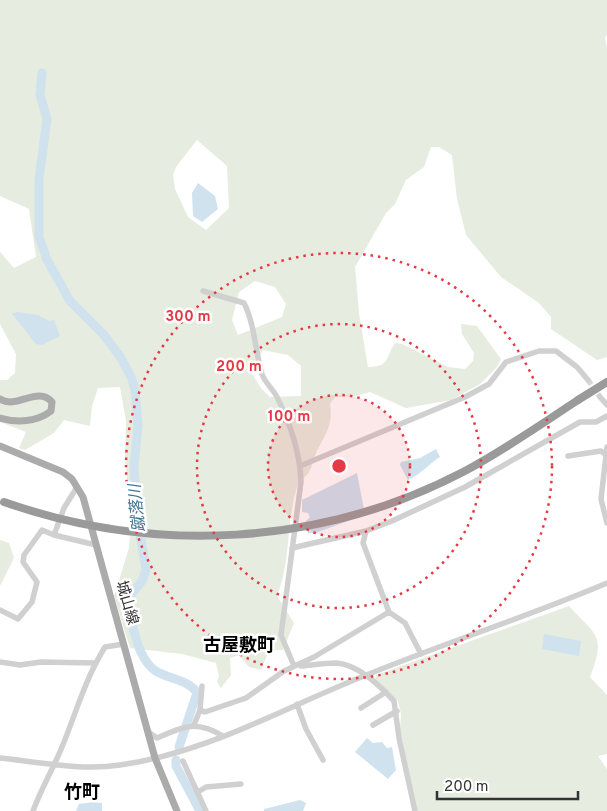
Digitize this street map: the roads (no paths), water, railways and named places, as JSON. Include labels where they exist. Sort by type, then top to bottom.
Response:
[{"type":"highway","points":[[2,501],[71,522],[145,534],[221,536],[289,529],[375,508],[434,486],[490,456],[607,382]]},
{"type":"main road","points":[[0,399],[9,402],[42,395],[48,397],[52,402],[51,411],[45,416],[14,422],[0,418]]},
{"type":"main road","name":"城山線","points":[[0,446],[64,472],[77,487],[87,508],[155,758],[177,811]]},
{"type":"street","points":[[203,290],[244,303],[252,325],[263,378],[276,394],[285,412],[300,466],[301,482],[281,634],[294,666]]},
{"type":"street","points":[[300,466],[465,397],[489,384],[506,362],[523,355],[539,351],[556,351],[577,367],[588,380]]},
{"type":"street","points":[[600,397],[607,405]]},
{"type":"street","points":[[292,548],[366,531],[465,487],[580,422],[596,422],[607,416]]},
{"type":"street","points":[[607,447],[602,499],[607,522]]},
{"type":"street","points":[[568,456],[601,451],[605,454]]},
{"type":"street","points":[[54,535],[64,508],[77,487]]},
{"type":"street","points":[[0,610],[18,619],[32,602],[37,582],[23,562],[24,555],[42,530],[54,535],[96,544]]},
{"type":"street","points":[[366,531],[363,543],[389,612],[405,623],[422,654]]},
{"type":"street","points":[[0,758],[54,765],[118,765],[180,753],[365,675],[512,622],[607,583]]},
{"type":"street","points":[[200,710],[205,712],[246,698],[294,666],[314,657],[389,612]]},
{"type":"street","points":[[32,811],[75,716],[83,687],[96,663],[105,647],[124,644]]},
{"type":"street","points":[[0,662],[20,665],[41,662],[96,663]]},
{"type":"street","points":[[294,666],[338,663],[365,675],[394,701],[397,711],[396,723],[415,811]]},
{"type":"street","points":[[194,725],[200,710],[202,686]]},
{"type":"street","points":[[361,708],[386,692]]},
{"type":"street","points":[[297,704],[306,729],[323,760]]},
{"type":"street","points":[[373,725],[397,711]]},
{"type":"street","points":[[147,731],[157,738],[194,725],[208,728],[223,736]]},
{"type":"street","points":[[183,760],[206,811]]},
{"type":"street","points":[[198,792],[206,787],[241,784]]},
{"type":"water","points":[[198,183],[215,196],[218,209],[202,222],[193,216],[192,193]]},
{"type":"water","points":[[17,312],[38,315],[49,321],[54,320],[60,336],[42,345],[36,344],[12,314]]},
{"type":"water","points":[[436,449],[440,457],[408,480],[400,465],[401,462],[420,458]]},
{"type":"water","points":[[357,473],[365,515],[315,533],[308,533],[305,522],[310,517],[308,513],[302,512],[302,500]]},
{"type":"water","points":[[544,634],[581,641],[579,656],[542,649]]},
{"type":"water","points":[[367,738],[373,743],[382,742],[387,748],[392,747],[396,770],[388,779],[355,752]]},
{"type":"water","points":[[300,800],[306,803],[303,811],[264,811],[264,809]]},
{"type":"water","points":[[102,803],[102,811],[76,811],[79,804]]},
{"type":"waterway","name":"蹴落川","points":[[42,73],[40,95],[47,119],[39,179],[39,237],[45,254]]},
{"type":"waterway","name":"蹴落川","points":[[46,258],[70,301],[104,335],[121,358],[132,379],[135,390],[138,425],[134,467],[137,515],[146,570],[142,581],[130,596],[128,604],[136,639],[147,663],[158,672],[183,682],[197,693],[179,747]]},
{"type":"waterway","name":"蹴落川","points":[[176,760],[176,766],[200,811]]},
{"type":"tunnel","points":[[588,380],[600,397]]},
{"type":"district","name":"古屋敷町","points":[[239,646]]},
{"type":"district","name":"竹町","points":[[82,793]]}]
